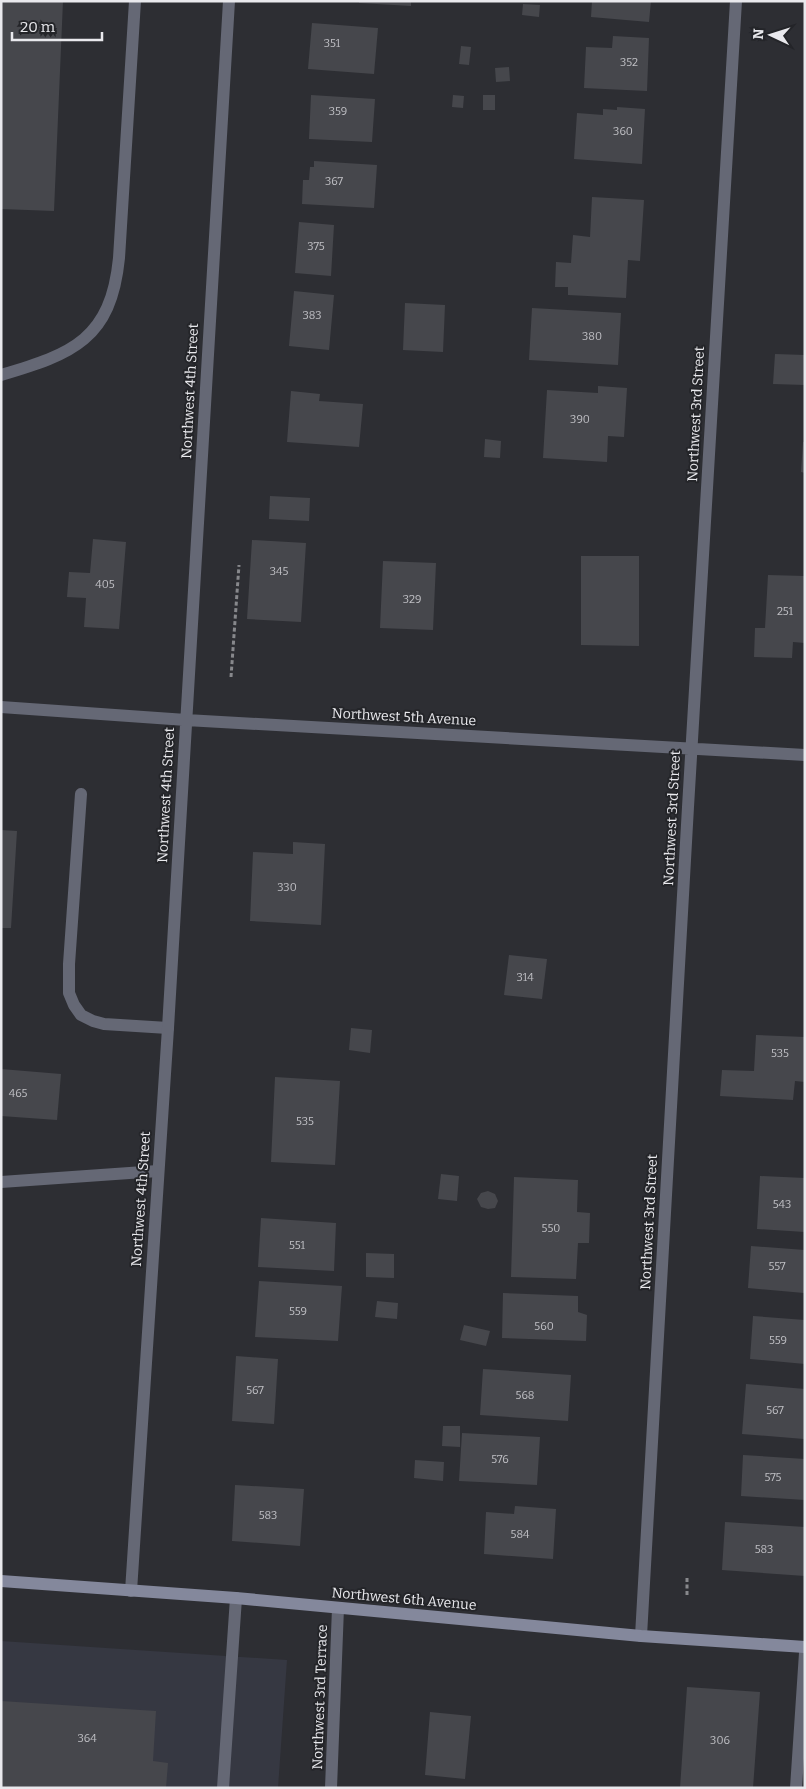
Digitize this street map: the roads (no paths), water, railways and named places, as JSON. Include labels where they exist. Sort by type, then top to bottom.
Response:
[{"type":"street","points":[[1,375],[51,359],[67,352],[78,344],[100,322],[114,292],[119,258],[135,1]]},
{"type":"street","name":"Northwest 4th Street","points":[[131,1591],[168,1028],[229,1]]},
{"type":"street","name":"Northwest 3rd Street","points":[[641,1636],[691,748],[736,1]]},
{"type":"street","name":"Northwest 5th Avenue","points":[[1,707],[186,720],[805,755]]},
{"type":"street","points":[[81,794],[68,964],[70,993],[74,1005],[82,1015],[93,1022],[168,1028]]},
{"type":"street","points":[[1,1182],[158,1171]]},
{"type":"street","name":"Northwest 6th Avenue","points":[[1,1581],[236,1598],[641,1636],[805,1646]]},
{"type":"street","points":[[223,1788],[236,1598]]},
{"type":"street","name":"Northwest 3rd Terrace","points":[[331,1788],[338,1608]]},
{"type":"street","points":[[796,1788],[805,1653]]}]
